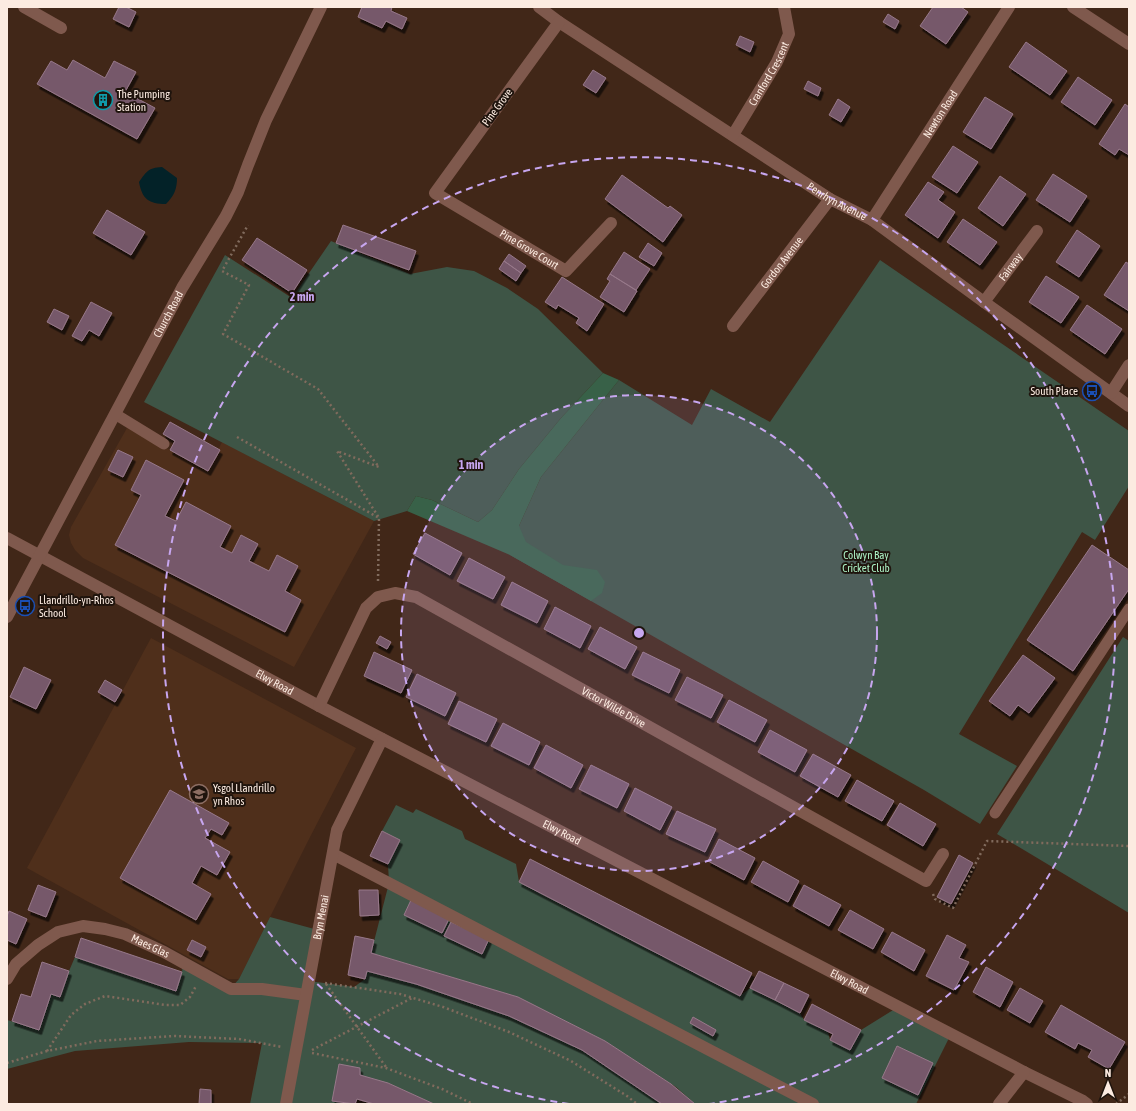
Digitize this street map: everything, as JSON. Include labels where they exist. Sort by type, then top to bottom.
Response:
[{"type":"street","points":[[24,7],[41,11],[61,28]]},
{"type":"street","name":"Church Road","points":[[7,618],[182,288],[226,216],[235,198],[266,120],[321,7]]},
{"type":"street","name":"Penrhyn Avenue","points":[[538,7],[830,199],[872,220],[1129,406]]},
{"type":"street","name":"Cranford Crescent","points":[[733,135],[777,62],[788,34],[784,7]]},
{"type":"street","name":"Newton Road","points":[[872,220],[1008,7]]},
{"type":"street","points":[[1073,7],[1129,44]]},
{"type":"street","name":"Pine Grove","points":[[435,193],[559,22]]},
{"type":"street","name":"Pine Grove Court","points":[[435,193],[566,271],[611,223]]},
{"type":"street","name":"Gordon Avenue","points":[[733,326],[830,199]]},
{"type":"street","name":"Fairway","points":[[984,302],[1037,231]]},
{"type":"street","points":[[1111,393],[1129,365]]},
{"type":"street","name":"Elwy Road","points":[[7,538],[319,706],[1024,1072],[1084,1100],[1087,1104]]},
{"type":"street","name":"Victor Wilde Drive","points":[[378,597],[394,594],[416,597],[926,882]]},
{"type":"street","points":[[319,706],[366,608],[378,597]]},
{"type":"street","name":"Bryn Menai","points":[[286,1104],[337,830],[382,739]]},
{"type":"street","points":[[333,854],[813,1104]]},
{"type":"street","points":[[926,882],[943,854]]},
{"type":"street","name":"Maes Glas","points":[[7,979],[16,964],[38,945],[58,932],[82,926],[105,929],[125,934],[164,952],[231,988],[262,988],[306,995]]},
{"type":"street","points":[[999,1104],[1024,1072]]},
{"type":"lane","points":[[115,414],[164,444]]},
{"type":"lane","points":[[995,813],[1129,609]]},
{"type":"path","points":[[248,225],[222,271],[249,285],[223,334],[318,389],[379,467],[337,451],[379,518],[378,597]]},
{"type":"path","points":[[237,437],[379,518]]},
{"type":"path","points":[[926,882],[935,899],[953,908],[987,841],[1129,846]]},
{"type":"path","points":[[47,1051],[71,1015],[85,1004],[105,996],[166,1005],[180,1005],[190,997],[204,974]]},
{"type":"path","points":[[309,981],[400,994],[443,1007],[510,1032],[571,1061],[627,1096],[637,1104]]},
{"type":"path","points":[[326,983],[386,1068]]},
{"type":"path","points":[[412,998],[308,1052],[386,1068],[442,1089],[473,1104]]},
{"type":"path","points":[[7,1063],[47,1051],[97,1041],[174,1036],[239,1039],[296,1050]]},
{"type":"path","points":[[1116,1104],[1129,1094]]},
{"type":"shaded area","points":[[127,428],[208,471],[222,442],[374,521],[294,667],[83,558],[75,550],[69,535],[71,527]]},
{"type":"shaded area","name":"Ysgol Llandrillo yn Rhos","points":[[151,638],[356,748],[239,979],[228,979],[27,868]]},
{"type":"green space","points":[[331,241],[410,274],[447,267],[474,271],[507,288],[538,309],[603,373],[561,418],[519,469],[492,510],[478,522],[432,500],[416,496],[407,511],[374,521],[144,402],[225,255],[292,298]]},
{"type":"green space","name":"Colwyn Bay Cricket Club","points":[[880,260],[1129,431],[1129,486],[1095,540],[1082,532],[959,734],[1017,766],[980,824],[924,790],[510,555],[519,526],[541,477],[619,380],[692,425],[711,389],[770,422]]},
{"type":"green space","points":[[603,373],[619,380],[541,477],[519,526],[526,542],[563,565],[597,570],[605,582],[602,593],[591,601],[510,555],[407,511],[416,496],[432,500],[478,522],[492,510],[519,469],[561,418]]},
{"type":"green space","points":[[1123,637],[1129,641],[1129,913],[997,834]]},
{"type":"green space","points":[[396,805],[413,813],[416,809],[462,831],[465,839],[516,864],[519,882],[740,996],[750,988],[800,1013],[804,1020],[828,1032],[830,1040],[850,1050],[861,1030],[898,1007],[951,1034],[916,1104],[695,1104],[676,1087],[605,1041],[518,997],[371,953],[389,883],[388,864],[400,840],[382,831]]},
{"type":"green space","points":[[270,917],[318,930],[309,981],[354,987],[365,979],[367,971],[416,984],[509,1016],[582,1050],[662,1104],[434,1104],[388,1083],[332,1101],[349,1104],[250,1104],[262,1043],[189,1042],[75,1051],[7,1069],[7,1020],[39,1029],[51,994],[60,997],[75,957],[175,991],[182,972],[183,963],[231,988],[239,979]]},
{"type":"water","points":[[162,167],[177,178],[174,192],[166,204],[151,202],[147,199],[142,193],[139,182],[148,171],[154,168]]},
{"type":"building","points":[[119,7],[126,7],[136,12],[129,27],[113,19]]},
{"type":"building","points":[[362,7],[392,7],[391,11],[407,18],[402,29],[386,21],[382,28],[358,17]]},
{"type":"building","points":[[933,7],[961,7],[968,12],[946,44],[920,26]]},
{"type":"building","points":[[888,14],[899,21],[895,29],[883,22]]},
{"type":"building","points":[[740,36],[754,42],[750,52],[736,45]]},
{"type":"building","points":[[1026,42],[1067,71],[1050,95],[1009,67]]},
{"type":"building","name":"The Pumping Station","points":[[73,60],[105,78],[114,61],[136,72],[125,92],[155,108],[137,139],[37,84],[51,61],[67,70]]},
{"type":"building","points":[[593,70],[606,78],[596,93],[583,85]]},
{"type":"building","points":[[1078,77],[1112,100],[1095,125],[1061,102]]},
{"type":"building","points":[[808,81],[821,88],[818,96],[804,89]]},
{"type":"building","points":[[985,97],[1013,114],[991,149],[963,132]]},
{"type":"building","points":[[838,99],[850,107],[841,122],[829,115]]},
{"type":"building","points":[[1125,104],[1129,107],[1129,155],[1119,149],[1115,155],[1099,144]]},
{"type":"building","points":[[953,146],[978,162],[957,193],[932,177]]},
{"type":"building","points":[[1053,174],[1087,196],[1070,222],[1036,200]]},
{"type":"building","points":[[622,175],[668,208],[670,206],[682,215],[663,242],[605,199]]},
{"type":"building","points":[[1000,176],[1026,194],[1003,226],[978,208]]},
{"type":"building","points":[[928,182],[944,192],[938,200],[955,212],[938,238],[905,215]]},
{"type":"building","points":[[107,210],[145,232],[131,255],[93,233]]},
{"type":"building","points":[[963,219],[997,242],[980,265],[947,242]]},
{"type":"building","points":[[343,225],[416,251],[409,270],[336,243]]},
{"type":"building","points":[[1077,230],[1100,246],[1079,277],[1056,262]]},
{"type":"building","points":[[257,238],[307,270],[292,293],[242,260]]},
{"type":"building","points":[[648,243],[662,253],[654,266],[639,257]]},
{"type":"building","points":[[624,252],[650,269],[636,290],[610,274]]},
{"type":"building","points":[[509,254],[526,266],[521,273],[504,261]]},
{"type":"building","points":[[504,261],[521,273],[516,281],[499,269]]},
{"type":"building","points":[[1126,262],[1129,264],[1129,311],[1104,295]]},
{"type":"building","points":[[610,274],[637,291],[624,312],[600,297],[610,281],[607,279]]},
{"type":"building","points":[[1046,276],[1079,297],[1061,323],[1029,302]]},
{"type":"building","points":[[562,277],[604,304],[587,331],[576,323],[579,318],[558,305],[556,309],[545,302]]},
{"type":"building","points":[[91,302],[112,313],[99,336],[89,330],[82,341],[72,336]]},
{"type":"building","points":[[1087,305],[1122,329],[1105,354],[1070,330]]},
{"type":"building","points":[[54,309],[69,316],[62,330],[47,322]]},
{"type":"building","points":[[170,422],[220,450],[208,471],[170,450],[175,441],[163,434]]},
{"type":"building","points":[[118,450],[133,457],[123,477],[108,470]]},
{"type":"building","points":[[146,460],[184,480],[165,516],[176,521],[186,502],[231,526],[220,547],[232,553],[241,535],[258,544],[249,561],[269,571],[277,555],[298,566],[285,591],[301,600],[285,632],[115,545],[141,495],[131,490]]},
{"type":"building","points":[[425,533],[462,553],[450,575],[413,554]]},
{"type":"building","points":[[1092,545],[1129,570],[1129,589],[1073,671],[1027,640]]},
{"type":"building","points":[[469,558],[505,577],[493,599],[457,581]]},
{"type":"building","points":[[512,582],[548,601],[537,623],[501,605]]},
{"type":"building","points":[[555,607],[591,626],[580,648],[544,629]]},
{"type":"building","points":[[600,627],[637,647],[625,669],[588,649]]},
{"type":"building","points":[[380,636],[391,642],[387,649],[376,643]]},
{"type":"building","points":[[374,652],[412,670],[401,693],[364,676]]},
{"type":"building","points":[[643,652],[680,670],[669,693],[632,675]]},
{"type":"building","points":[[1023,655],[1055,678],[1029,713],[1018,705],[1010,716],[989,701]]},
{"type":"building","points":[[24,667],[51,680],[36,709],[10,697]]},
{"type":"building","points":[[417,674],[456,693],[445,716],[406,697]]},
{"type":"building","points":[[687,677],[723,695],[711,718],[675,700]]},
{"type":"building","points":[[105,680],[122,690],[115,702],[98,692]]},
{"type":"building","points":[[729,700],[767,720],[755,742],[717,722]]},
{"type":"building","points":[[459,701],[497,719],[486,742],[448,724]]},
{"type":"building","points":[[503,723],[540,742],[529,765],[491,746]]},
{"type":"building","points":[[770,730],[807,750],[795,772],[758,752]]},
{"type":"building","points":[[546,745],[583,765],[571,788],[534,768]]},
{"type":"building","points":[[813,754],[851,775],[838,797],[800,776]]},
{"type":"building","points":[[591,765],[629,784],[617,808],[579,789]]},
{"type":"building","points":[[857,780],[894,801],[882,821],[845,801]]},
{"type":"building","points":[[635,788],[672,807],[660,830],[624,811]]},
{"type":"building","points":[[170,790],[229,823],[222,835],[211,829],[205,838],[230,852],[217,875],[201,866],[192,883],[211,894],[196,920],[120,878]]},
{"type":"building","points":[[900,803],[936,824],[923,846],[887,825]]},
{"type":"building","points":[[677,811],[716,829],[705,852],[666,834]]},
{"type":"building","points":[[382,831],[400,840],[388,864],[370,856]]},
{"type":"building","points":[[719,839],[755,858],[744,880],[708,861]]},
{"type":"building","points":[[959,855],[973,863],[951,904],[937,897]]},
{"type":"building","points":[[530,859],[752,973],[740,996],[519,882]]},
{"type":"building","points":[[763,861],[799,881],[788,902],[751,882]]},
{"type":"building","points":[[38,885],[56,892],[46,917],[28,910]]},
{"type":"building","points":[[804,885],[841,905],[829,926],[793,906]]},
{"type":"building","points":[[359,890],[378,890],[379,915],[360,916]]},
{"type":"building","points":[[411,900],[449,919],[442,933],[404,915]]},
{"type":"building","points":[[850,910],[884,929],[873,949],[838,930]]},
{"type":"building","points":[[9,911],[27,919],[16,944],[7,940],[7,916]]},
{"type":"building","points":[[451,922],[489,939],[482,954],[444,936]]},
{"type":"building","points":[[892,932],[925,950],[914,971],[881,952]]},
{"type":"building","points":[[947,935],[966,945],[959,958],[969,962],[954,990],[926,976]]},
{"type":"building","points":[[355,936],[374,940],[371,953],[518,997],[605,1041],[671,1084],[695,1104],[662,1104],[582,1050],[509,1016],[416,984],[367,971],[365,979],[348,975]]},
{"type":"building","points":[[81,938],[182,972],[176,991],[75,957]]},
{"type":"building","points":[[192,940],[206,947],[201,957],[187,950]]},
{"type":"building","points":[[42,962],[69,971],[60,997],[51,994],[39,1030],[12,1021],[21,994],[31,997]]},
{"type":"building","points":[[986,967],[1013,982],[1000,1007],[973,992]]},
{"type":"building","points":[[759,971],[784,983],[775,1000],[750,988]]},
{"type":"building","points":[[784,983],[809,995],[800,1013],[775,1000]]},
{"type":"building","points":[[1020,988],[1043,1001],[1030,1023],[1007,1010]]},
{"type":"building","points":[[812,1004],[861,1030],[850,1050],[830,1040],[833,1034],[804,1020]]},
{"type":"building","points":[[1061,1005],[1125,1042],[1109,1069],[1088,1057],[1092,1050],[1078,1043],[1075,1049],[1045,1032]]},
{"type":"building","points":[[693,1017],[716,1030],[713,1036],[690,1023]]},
{"type":"building","points":[[897,1046],[933,1063],[918,1095],[882,1078]]},
{"type":"building","points":[[339,1064],[360,1068],[360,1075],[388,1083],[434,1104],[374,1104],[357,1099],[355,1104],[332,1101]]},
{"type":"building","points":[[200,1089],[211,1090],[211,1104],[199,1104]]},
{"type":"place","name":"The Pumping Station","points":[[103,100]]},
{"type":"place","name":"South Place","points":[[1092,391]]},
{"type":"place","name":"Llandrillo-yn-Rhos School","points":[[25,606]]},
{"type":"place","name":"Ysgol Llandrillo yn Rhos","points":[[199,794]]}]
